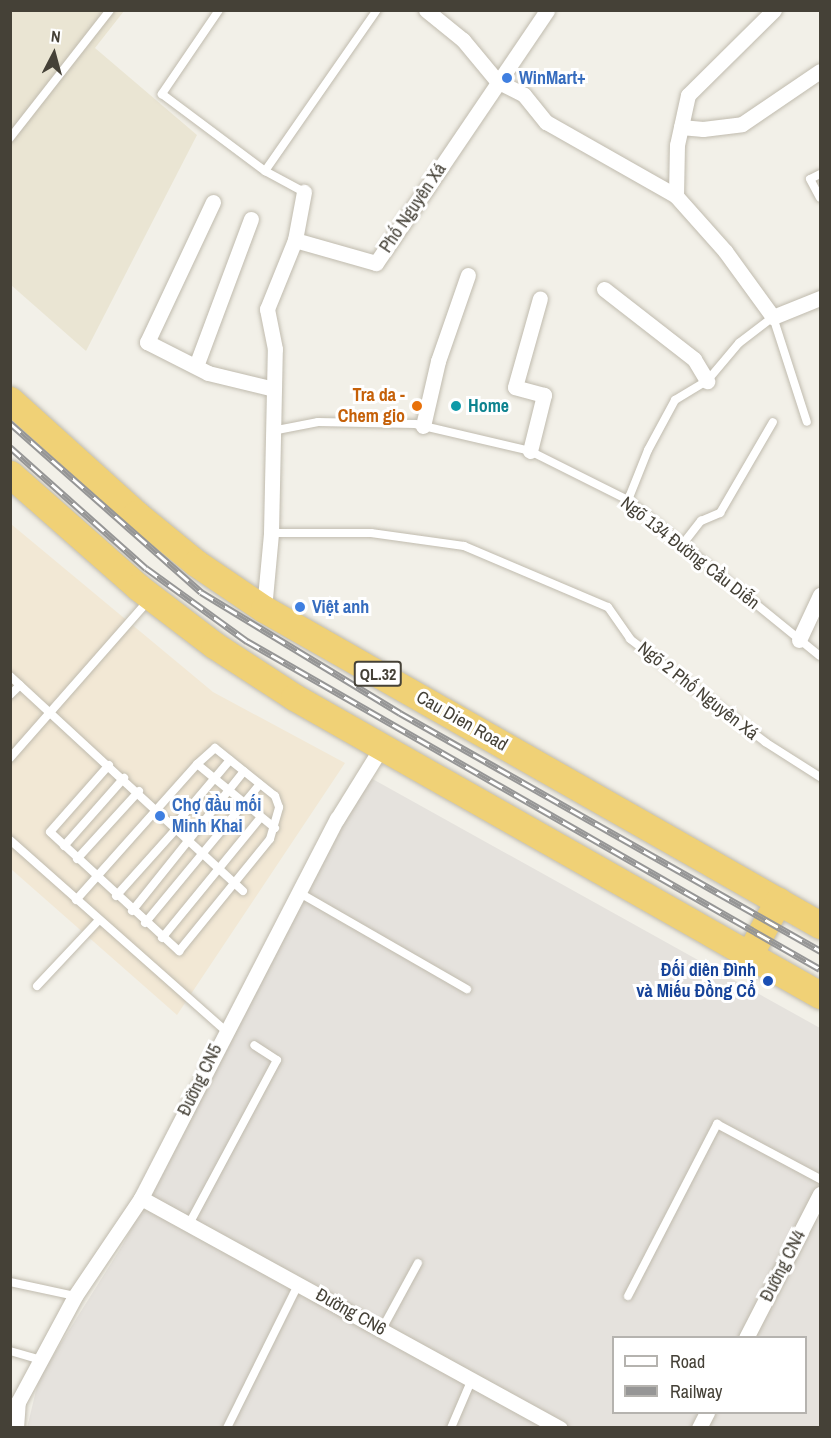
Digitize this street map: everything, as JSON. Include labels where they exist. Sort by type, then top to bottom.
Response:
[{"type":"highway","name":"Cau Dien Road","points":[[10,400],[136,514],[196,563],[264,609],[820,925]]},
{"type":"highway","points":[[10,474],[152,596],[214,645],[381,748],[748,957],[820,995]]},
{"type":"highway","points":[[748,957],[778,901]]},
{"type":"street","points":[[426,10],[463,40],[497,81],[524,95],[546,122],[676,196],[725,251],[773,317],[820,298]]},
{"type":"street","name":"Phố Nguyên Xá","points":[[296,240],[376,263],[497,81],[548,10]]},
{"type":"street","points":[[676,196],[681,127],[688,95],[774,10]]},
{"type":"street","points":[[681,127],[703,129],[742,124],[820,71]]},
{"type":"street","points":[[264,609],[271,533],[271,431],[275,349],[267,309],[296,240],[304,192]]},
{"type":"street","points":[[213,202],[147,342],[196,366],[274,388]]},
{"type":"street","points":[[196,366],[251,219]]},
{"type":"street","points":[[423,426],[438,361],[468,275]]},
{"type":"street","points":[[604,289],[694,359],[707,381]]},
{"type":"street","points":[[530,451],[544,395],[515,387],[540,298]]},
{"type":"street","points":[[799,640],[820,595]]},
{"type":"street","name":"Đường CN5","points":[[14,1403],[75,1296],[141,1198],[225,1030],[298,892],[337,819],[381,748]]},
{"type":"street","name":"Đường CN4","points":[[747,1336],[820,1194]]},
{"type":"street","name":"Đường CN6","points":[[141,1198],[472,1377],[560,1428]]},
{"type":"street","points":[[14,1403],[16,1428]]},
{"type":"street","points":[[699,1428],[706,1414]]},
{"type":"lane","points":[[10,138],[110,10]]},
{"type":"lane","points":[[219,10],[162,94],[265,171],[304,192]]},
{"type":"lane","points":[[265,171],[377,10]]},
{"type":"lane","points":[[820,174],[810,178],[820,198]]},
{"type":"lane","points":[[628,500],[648,450],[675,400],[707,381],[739,343],[773,317],[807,422]]},
{"type":"lane","name":"Ngõ 134 Đường Cầu Diễn","points":[[271,431],[318,422],[423,426],[530,451],[628,500],[820,656]]},
{"type":"lane","points":[[682,545],[700,521],[720,513],[772,422]]},
{"type":"lane","name":"Ngõ 2 Phố Nguyên Xá","points":[[271,533],[371,533],[464,546],[608,607],[630,639],[765,742],[820,777]]},
{"type":"lane","points":[[10,758],[52,714],[152,596]]},
{"type":"lane","points":[[10,676],[158,808],[243,891]]},
{"type":"lane","points":[[10,695],[20,685]]},
{"type":"lane","points":[[76,900],[96,878],[197,764],[215,748],[275,796],[279,807],[275,828],[179,951],[96,878],[50,832],[109,765]]},
{"type":"lane","points":[[116,896],[230,760]]},
{"type":"lane","points":[[197,764],[275,828]]},
{"type":"lane","points":[[132,911],[188,838],[244,771]]},
{"type":"lane","points":[[64,846],[124,778]]},
{"type":"lane","points":[[145,923],[245,805],[260,784]]},
{"type":"lane","points":[[77,859],[139,791]]},
{"type":"lane","points":[[162,938],[261,817]]},
{"type":"lane","points":[[10,840],[98,921],[225,1030]]},
{"type":"lane","points":[[298,892],[468,989]]},
{"type":"lane","points":[[37,986],[98,921]]},
{"type":"lane","points":[[189,1224],[277,1060],[254,1045]]},
{"type":"lane","points":[[628,1296],[717,1124],[820,1179]]},
{"type":"lane","points":[[382,1329],[418,1263]]},
{"type":"lane","points":[[10,1282],[75,1296]]},
{"type":"lane","points":[[227,1428],[299,1283]]},
{"type":"lane","points":[[10,1351],[41,1359]]},
{"type":"lane","points":[[452,1428],[472,1377]]},
{"type":"shaded area","points":[[11,11],[124,11],[95,48],[197,135],[86,351],[11,285]]},
{"type":"shaded area","name":"Chợ đầu mối Minh Khai","points":[[11,524],[213,692],[345,763],[177,1015],[11,869]]},
{"type":"shaded area","points":[[369,777],[820,1028],[820,1427],[27,1428],[39,1378],[122,1246],[331,839]]},
{"type":"railway","points":[[10,423],[201,592],[400,713],[820,951]]},
{"type":"railway","points":[[10,447],[146,568],[247,641],[820,969]]},
{"type":"place","name":"WinMart+","points":[[507,78]]},
{"type":"place","name":"Tra da - Chem gio","points":[[417,406]]},
{"type":"place","name":"Home","points":[[456,406]]},
{"type":"place","name":"Việt anh","points":[[300,607]]},
{"type":"place","name":"Chợ đầu mối Minh Khai","points":[[160,816]]},
{"type":"place","name":"Đối diện Đình và Miếu Đồng Cổ","points":[[768,981]]}]
